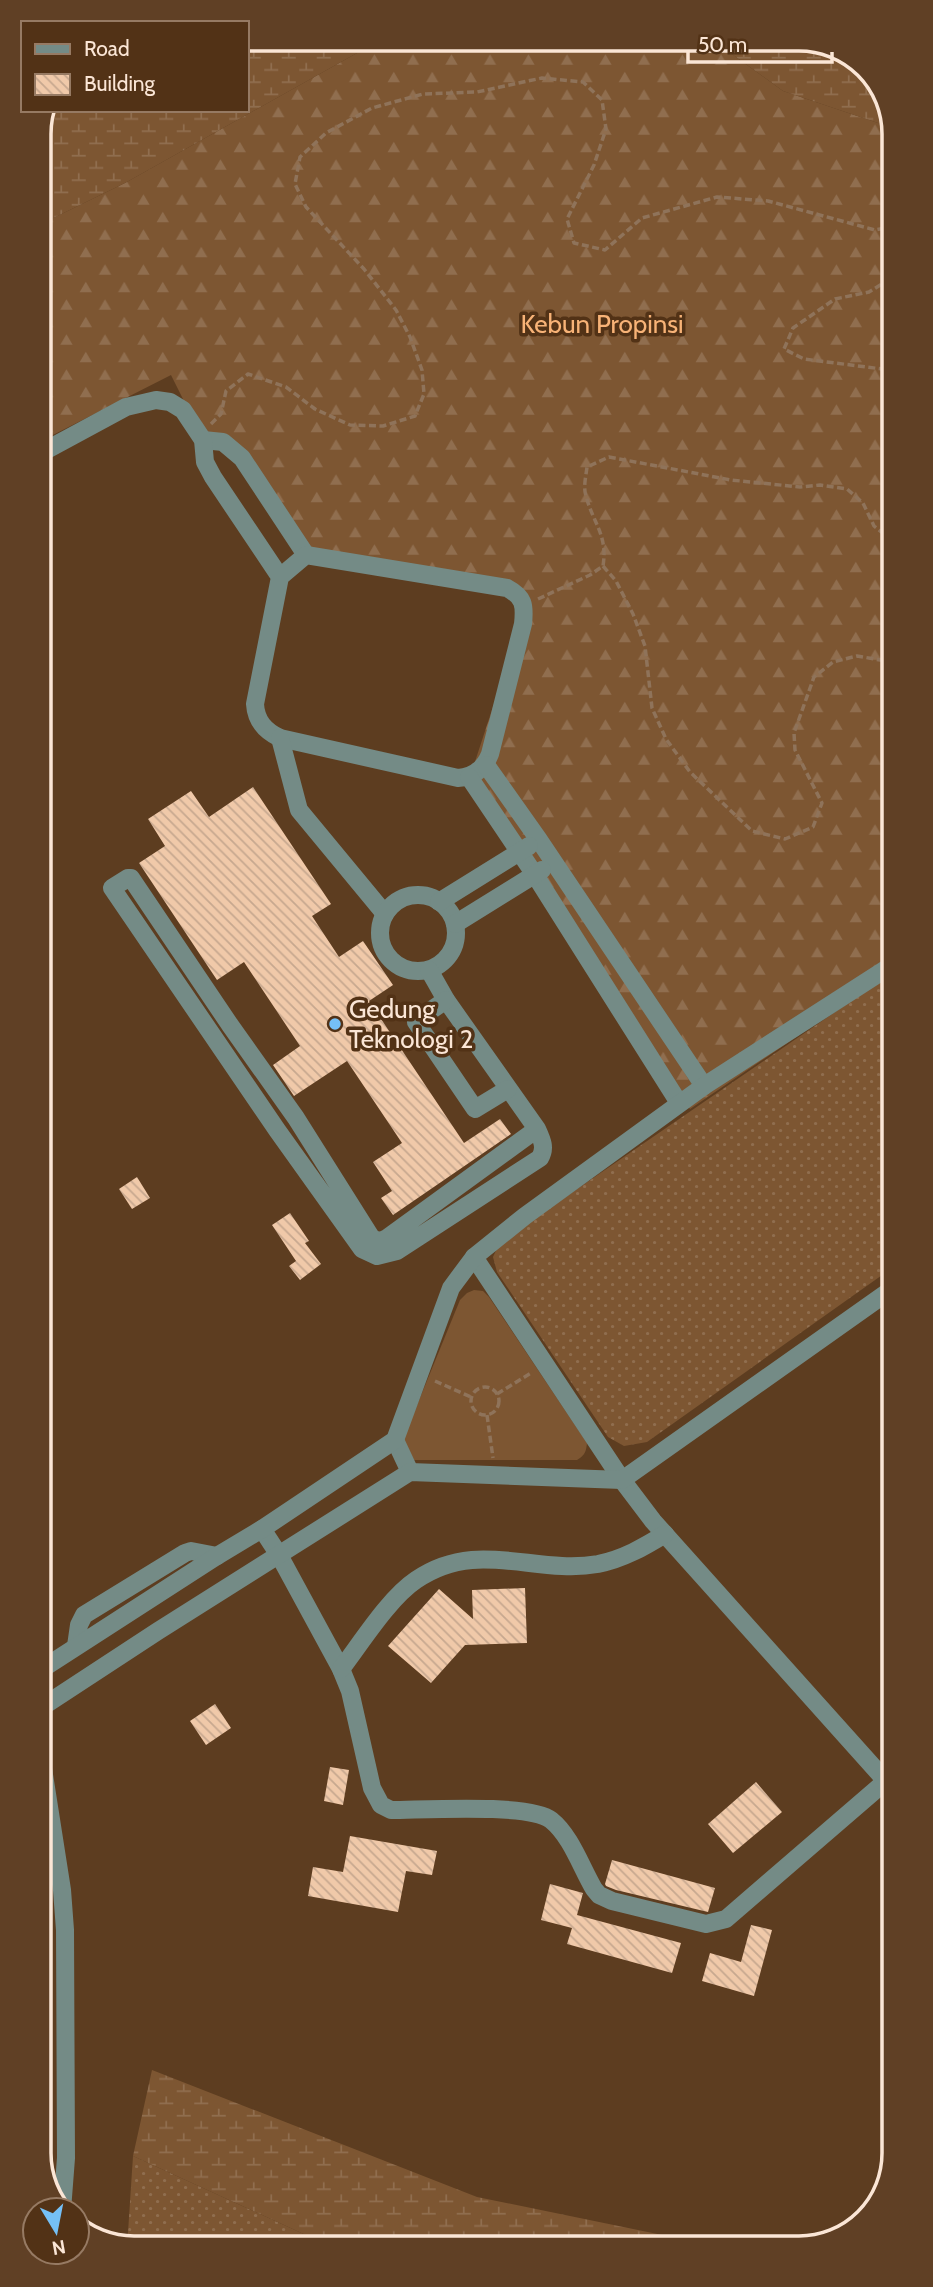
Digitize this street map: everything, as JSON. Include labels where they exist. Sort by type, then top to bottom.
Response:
[{"type":"street","points":[[51,448],[126,407],[156,400],[170,402],[183,410],[202,438],[207,468],[280,577]]},
{"type":"street","points":[[202,438],[223,442],[242,458],[306,555],[507,588],[518,593],[523,605],[523,624],[486,765],[469,777],[458,778],[280,738],[262,726],[255,704],[280,577],[306,555]]},
{"type":"street","points":[[280,738],[299,810],[384,914]]},
{"type":"street","points":[[486,765],[704,1086]]},
{"type":"street","points":[[469,777],[535,875],[679,1103]]},
{"type":"street","points":[[439,902],[539,840]]},
{"type":"street","points":[[455,924],[554,863]]},
{"type":"street","points":[[429,970],[446,1000],[537,1129],[543,1142],[540,1158],[392,1245],[371,1237],[296,1118],[131,878],[113,890],[362,1249],[377,1256],[392,1245],[537,1129]]},
{"type":"street","points":[[418,895],[439,902],[450,912],[455,924],[456,936],[448,957],[429,970],[407,971],[389,959],[380,940],[379,929],[384,914],[396,902],[406,897],[418,895]]},
{"type":"street","points":[[140,928],[157,918]]},
{"type":"street","points":[[51,1663],[76,1646],[79,1625],[84,1615],[185,1553],[191,1551],[217,1556],[395,1440],[451,1288],[474,1257],[525,1216],[679,1103],[882,971]]},
{"type":"street","points":[[178,985],[195,973]]},
{"type":"street","points":[[446,1000],[416,1022],[475,1110],[508,1089]]},
{"type":"street","points":[[214,1037],[230,1025]]},
{"type":"street","points":[[243,1079],[261,1068]]},
{"type":"street","points":[[277,1130],[296,1118]]},
{"type":"street","points":[[474,1257],[622,1480],[665,1534],[882,1775]]},
{"type":"street","points":[[51,1701],[410,1472],[622,1480],[882,1302]]},
{"type":"street","points":[[395,1440],[410,1472]]},
{"type":"street","points":[[262,1529],[341,1669],[350,1691],[372,1788],[384,1808],[507,1810],[540,1814],[561,1830],[600,1895],[612,1901],[706,1924],[732,1916],[882,1791]]},
{"type":"street","points":[[341,1669],[415,1580],[443,1566],[472,1559],[495,1558],[557,1566],[597,1564],[635,1553],[665,1534]]},
{"type":"street","points":[[51,1816],[65,1930],[66,2158],[63,2196]]},
{"type":"path","points":[[202,438],[221,414],[226,391],[247,374],[286,387],[315,409],[350,425],[383,426],[415,416],[424,394],[422,370],[401,319],[364,269],[306,207],[296,184],[300,158],[326,133],[372,108],[423,94],[477,92],[542,78],[583,82],[602,100],[606,129],[594,165],[567,219],[574,243],[605,250],[642,218],[717,197],[768,201],[875,230],[882,229]]},
{"type":"path","points":[[882,284],[869,292],[835,299],[793,328],[784,349],[804,359],[882,369]]},
{"type":"path","points":[[882,532],[874,526],[863,503],[848,489],[731,480],[609,457],[587,467],[585,494],[605,550],[603,566],[615,581],[633,614],[645,646],[652,708],[666,739],[690,772],[752,831],[785,839],[813,827],[822,803],[794,750],[794,733],[814,677],[833,662],[857,656],[882,659]]},
{"type":"path","points":[[523,605],[590,575],[603,566]]},
{"type":"path","points":[[497,1394],[546,1364]]},
{"type":"path","points":[[418,1374],[471,1397]]},
{"type":"path","points":[[491,1388],[497,1394],[498,1407],[487,1415],[480,1415],[474,1411],[471,1397],[476,1390],[491,1388]]},
{"type":"path","points":[[487,1415],[495,1475]]},
{"type":"green space","points":[[248,51],[361,51],[125,183],[51,219],[51,128],[54,112],[248,112]]},
{"type":"green space","name":"Kebun Propinsi","points":[[361,51],[728,51],[783,91],[881,124],[882,979],[690,1109],[470,777],[523,615],[518,597],[306,555],[242,458],[201,435],[171,375],[51,436],[51,219],[125,183]]},
{"type":"green space","points":[[728,51],[805,51],[836,59],[865,83],[878,107],[881,124],[783,91]]},
{"type":"green space","points":[[882,980],[882,1275],[647,1442],[624,1446],[608,1437],[497,1272],[493,1257],[500,1242]]},
{"type":"green space","points":[[474,1290],[483,1291],[489,1297],[587,1443],[585,1453],[577,1460],[414,1460],[403,1442],[460,1300]]},
{"type":"green space","points":[[152,2070],[477,2197],[667,2236],[308,2236],[133,2156]]},
{"type":"green space","points":[[133,2156],[308,2236],[128,2236]]},
{"type":"building","name":"Gedung Teknologi 2","points":[[253,787],[331,904],[312,916],[339,957],[363,941],[393,985],[369,1001],[464,1143],[500,1119],[511,1134],[393,1215],[381,1198],[392,1191],[373,1162],[402,1143],[347,1061],[294,1096],[273,1065],[300,1046],[244,962],[217,980],[139,863],[165,846],[148,819],[191,791],[209,817]]},
{"type":"building","points":[[137,1177],[150,1198],[132,1209],[119,1189]]},
{"type":"building","points":[[290,1213],[309,1241],[305,1243],[321,1264],[300,1280],[289,1266],[296,1261],[272,1225]]},
{"type":"building","points":[[525,1588],[527,1643],[465,1645],[431,1683],[388,1646],[439,1589],[473,1619],[472,1590]]},
{"type":"building","points":[[215,1704],[231,1728],[206,1745],[190,1721]]},
{"type":"building","points":[[330,1767],[349,1770],[343,1805],[324,1801]]},
{"type":"building","points":[[756,1782],[782,1812],[733,1853],[708,1824]]},
{"type":"building","points":[[350,1836],[437,1851],[432,1875],[406,1871],[398,1912],[308,1896],[313,1867],[343,1872]]},
{"type":"building","points":[[612,1860],[715,1888],[708,1912],[606,1886]]},
{"type":"building","points":[[550,1884],[583,1893],[577,1915],[681,1943],[672,1973],[567,1944],[572,1928],[541,1920]]},
{"type":"building","points":[[751,1925],[772,1930],[754,1996],[702,1981],[710,1953],[741,1962]]},
{"type":"place","name":"Gedung Teknologi 2","points":[[335,1024]]}]
